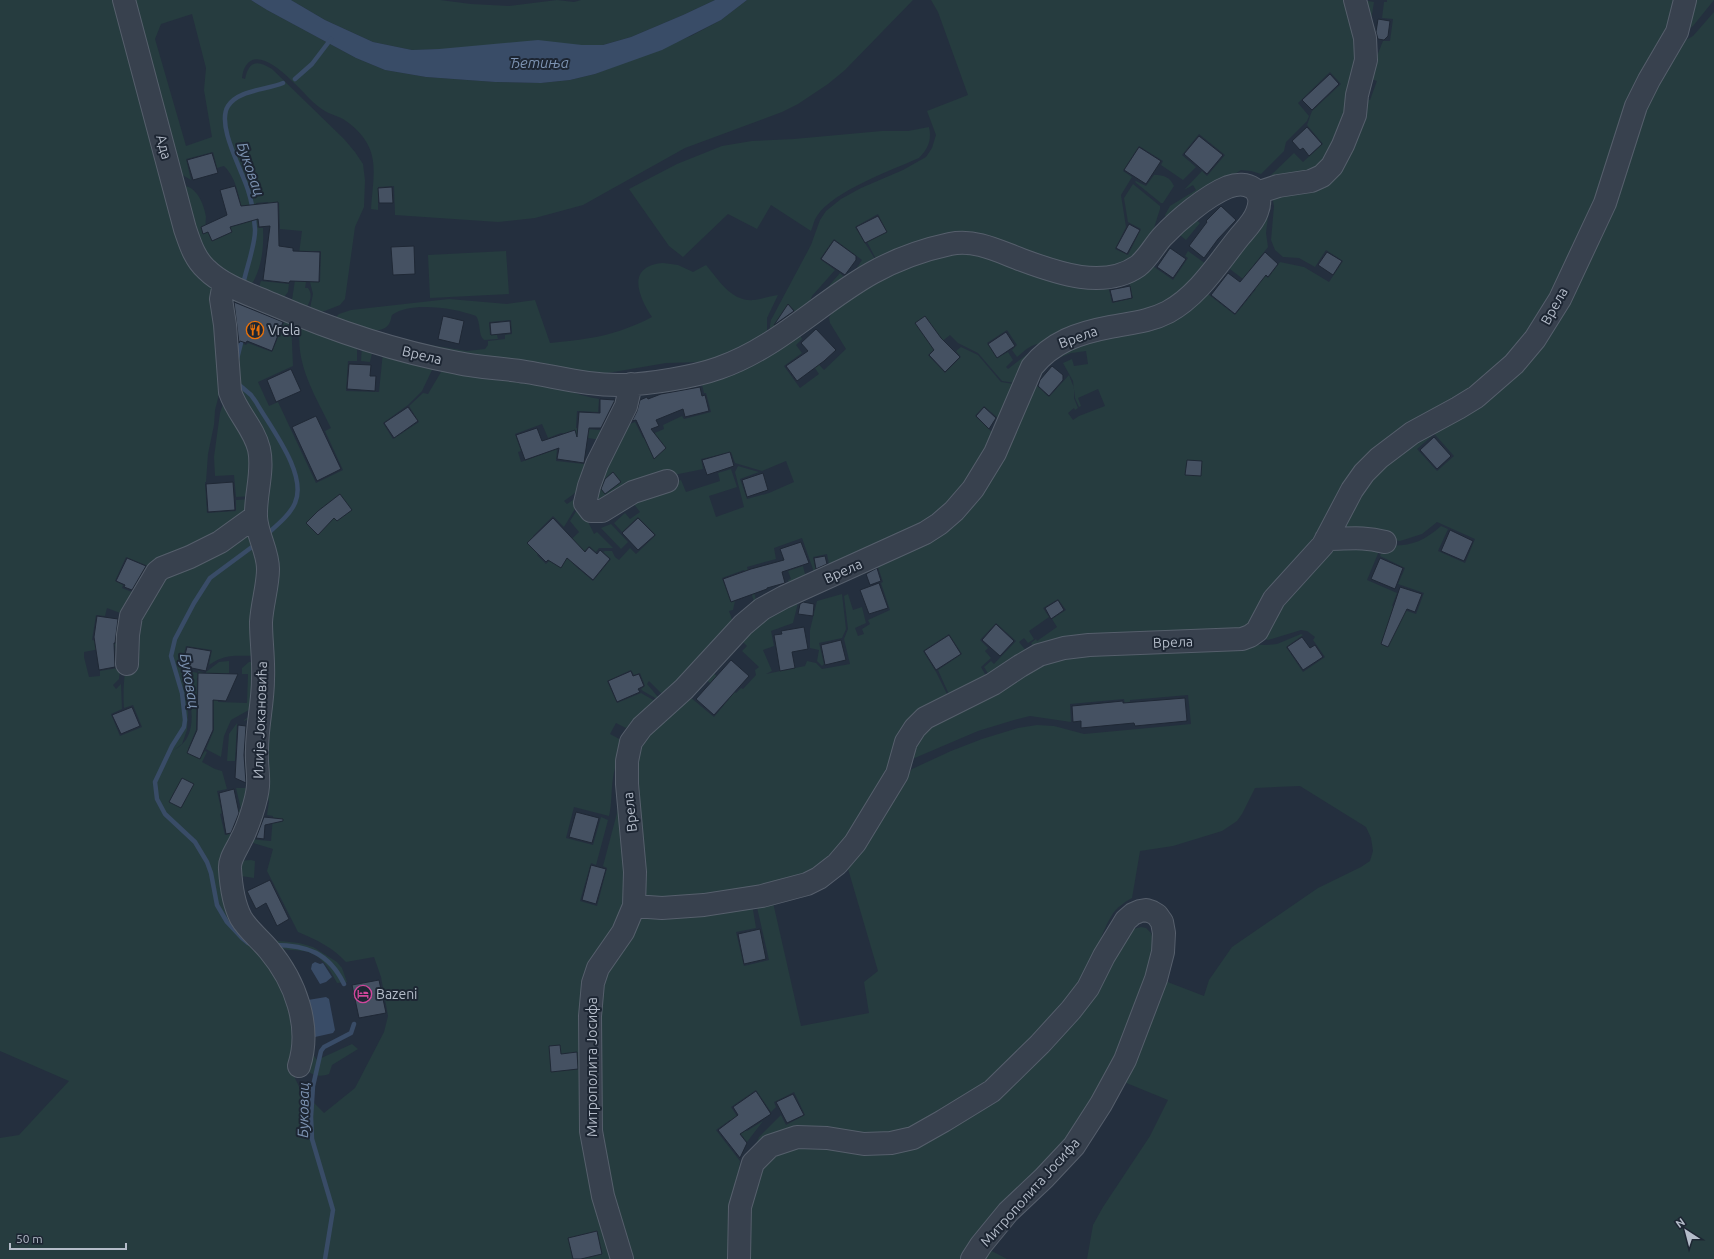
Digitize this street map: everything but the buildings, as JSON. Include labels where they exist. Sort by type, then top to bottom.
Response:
[{"type":"street","name":"Ада","points":[[124,0],[185,229],[195,255],[207,270],[235,288]]},
{"type":"street","points":[[1257,193],[1278,186],[1317,179],[1332,166],[1343,145],[1356,115],[1357,95],[1366,60],[1365,38],[1355,0]]},
{"type":"street","name":"Врела","points":[[235,288],[324,325],[406,352],[462,364],[520,371],[577,382],[631,384],[700,374],[731,363],[788,332],[869,274],[897,260],[924,250],[954,243],[971,242],[1057,272],[1088,277],[1109,277],[1125,273],[1138,266],[1174,224],[1217,192],[1240,184],[1249,185],[1257,193],[1260,201],[1256,217],[1213,270],[1183,302],[1172,310],[1141,323],[1110,327],[1078,335],[1060,342],[1040,356],[1032,368],[995,453],[973,488],[954,511],[939,524],[898,547],[826,578],[762,609],[743,625],[684,689],[642,727],[631,742],[627,761],[627,784],[635,872],[634,906],[662,908],[704,905],[762,896],[807,884],[819,878],[837,864],[855,843],[897,774],[906,742],[915,728],[925,718],[993,684],[1039,655],[1064,648],[1089,645],[1242,639],[1250,636],[1256,631],[1274,599],[1312,558],[1326,539],[1352,490],[1364,473],[1379,458],[1412,433],[1476,397],[1514,364],[1535,339],[1560,299],[1605,203],[1636,106],[1648,80],[1677,32],[1684,0]]},
{"type":"street","name":"Илије Јокановића","points":[[235,288],[221,299],[225,325],[230,392],[234,403],[252,430],[260,449],[259,532],[268,569],[261,621],[263,680],[256,749],[258,786],[257,796],[242,839],[229,866],[232,888],[241,919],[265,945],[286,975],[293,990],[301,1013],[304,1039],[299,1066]]},
{"type":"street","points":[[631,384],[626,406],[597,464],[585,500],[586,506],[594,512],[602,511],[633,492],[667,481]]},
{"type":"street","points":[[127,664],[128,635],[131,616],[157,572],[162,568],[190,558],[220,542],[259,532]]},
{"type":"street","points":[[1326,539],[1357,537],[1385,542]]},
{"type":"street","name":"Митрополита Јосифа","points":[[622,1259],[614,1239],[603,1196],[591,1131],[590,998],[598,968],[623,932],[634,906]]},
{"type":"street","name":"Митрополита Јосифа","points":[[739,1259],[740,1207],[753,1163],[770,1146],[797,1137],[826,1138],[864,1144],[891,1143],[913,1138],[943,1122],[992,1090],[1040,1044],[1071,1010],[1088,988],[1104,956],[1126,920],[1133,914],[1140,911],[1146,910],[1152,912],[1157,915],[1162,922],[1164,933],[1163,952],[1156,979],[1125,1060],[1101,1104],[1074,1146],[1044,1178],[1008,1212],[981,1245],[972,1259]]},
{"type":"green space","points":[[0,0],[116,0],[157,150],[178,234],[188,258],[195,268],[209,281],[217,297],[221,325],[224,375],[215,410],[214,425],[208,454],[205,482],[207,513],[236,511],[236,500],[253,499],[251,511],[248,517],[238,528],[221,539],[196,552],[164,564],[151,574],[153,568],[126,557],[115,581],[123,585],[122,588],[139,595],[128,616],[107,608],[105,616],[96,615],[92,640],[125,645],[117,655],[115,646],[84,652],[84,657],[89,677],[100,676],[100,671],[118,668],[118,663],[121,663],[119,679],[113,685],[116,689],[121,684],[122,709],[111,714],[120,736],[142,727],[133,705],[124,708],[125,677],[127,657],[136,617],[151,584],[166,571],[208,553],[241,533],[253,523],[264,563],[257,652],[253,656],[225,657],[209,665],[212,650],[186,646],[181,666],[188,713],[187,730],[182,744],[174,750],[183,744],[191,725],[192,714],[183,670],[204,673],[204,677],[197,678],[196,730],[188,749],[202,755],[205,751],[207,752],[202,762],[222,771],[227,789],[217,791],[225,835],[241,832],[228,858],[226,870],[231,905],[240,928],[272,961],[283,978],[290,996],[298,1040],[295,1078],[300,1089],[324,1113],[355,1088],[384,1032],[388,1016],[381,977],[374,957],[346,962],[324,944],[298,932],[267,871],[273,849],[247,841],[248,839],[271,841],[273,816],[267,815],[269,801],[262,786],[259,751],[265,686],[265,620],[271,572],[270,555],[260,526],[260,496],[264,459],[259,437],[234,393],[230,344],[239,347],[241,343],[246,345],[248,343],[272,352],[286,318],[291,320],[293,366],[258,382],[269,406],[278,402],[316,483],[343,470],[325,431],[331,428],[307,378],[300,351],[299,338],[301,324],[357,344],[357,361],[348,361],[346,391],[379,392],[383,352],[432,365],[433,368],[422,391],[408,405],[383,423],[393,439],[419,422],[409,406],[423,393],[428,394],[444,367],[539,382],[599,399],[598,412],[577,411],[576,428],[609,431],[605,439],[594,439],[561,433],[548,438],[542,424],[515,434],[521,451],[518,452],[521,462],[557,449],[556,461],[594,465],[589,477],[582,486],[564,501],[567,504],[585,492],[564,527],[553,516],[533,536],[544,548],[537,555],[546,564],[579,532],[570,521],[580,505],[594,534],[597,532],[613,548],[599,548],[596,552],[589,546],[573,564],[593,581],[611,559],[603,552],[612,551],[615,557],[619,560],[630,548],[636,554],[656,535],[638,517],[622,532],[614,523],[625,513],[630,519],[640,512],[631,500],[621,508],[622,510],[608,520],[601,523],[599,522],[618,506],[637,495],[681,480],[686,492],[720,481],[718,473],[731,469],[737,487],[709,496],[716,517],[744,507],[735,472],[738,466],[759,472],[740,479],[747,499],[769,493],[794,482],[786,461],[762,471],[735,463],[731,452],[701,459],[703,469],[644,482],[626,491],[603,507],[594,509],[589,503],[590,491],[601,463],[620,428],[635,422],[643,438],[664,429],[663,425],[682,416],[684,419],[711,412],[701,381],[737,371],[759,360],[800,335],[802,339],[796,345],[802,353],[784,366],[800,388],[819,374],[806,355],[808,353],[824,370],[846,349],[830,323],[829,318],[851,295],[878,278],[910,263],[935,254],[947,251],[970,250],[977,251],[1019,267],[1052,277],[1074,282],[1108,285],[1112,303],[1133,298],[1128,279],[1141,272],[1150,264],[1173,280],[1188,258],[1185,256],[1188,251],[1206,264],[1187,286],[1165,305],[1158,309],[1143,314],[1106,320],[1083,326],[1032,346],[1017,357],[1012,350],[1017,345],[1007,330],[987,343],[997,358],[1008,352],[1013,360],[1006,367],[1008,369],[1035,350],[1015,383],[1002,381],[978,353],[958,343],[950,335],[928,355],[945,373],[961,357],[956,351],[961,347],[978,355],[1001,382],[1014,384],[1006,402],[1001,419],[984,406],[975,416],[993,433],[994,437],[970,480],[947,508],[920,528],[866,553],[829,564],[827,554],[813,557],[816,571],[814,572],[802,538],[774,548],[776,559],[747,567],[757,603],[755,605],[744,570],[722,578],[731,602],[735,601],[733,610],[729,611],[734,625],[681,683],[669,692],[661,693],[649,681],[647,684],[658,697],[657,699],[641,689],[645,686],[640,673],[634,675],[631,670],[607,681],[617,703],[641,693],[655,701],[626,728],[616,723],[610,734],[623,741],[612,783],[609,816],[574,807],[566,838],[593,845],[601,817],[608,820],[596,865],[591,863],[580,901],[597,906],[607,868],[603,866],[617,813],[620,785],[628,871],[627,905],[617,928],[632,927],[638,917],[643,914],[679,912],[752,904],[756,928],[736,932],[744,966],[769,960],[756,903],[772,898],[801,1026],[869,1013],[864,982],[878,971],[846,862],[912,769],[982,739],[1018,728],[1037,725],[1054,726],[1084,734],[1191,724],[1188,695],[1130,700],[1131,711],[1126,711],[1124,699],[1070,704],[1071,722],[1030,716],[978,731],[910,760],[912,746],[929,725],[997,690],[1026,670],[1048,658],[1067,652],[1093,648],[1245,644],[1266,645],[1277,644],[1301,634],[1303,635],[1286,647],[1303,672],[1325,657],[1313,640],[1315,637],[1307,631],[1301,630],[1268,640],[1263,638],[1262,633],[1281,596],[1328,544],[1368,541],[1382,544],[1367,580],[1397,593],[1392,606],[1416,614],[1424,593],[1398,584],[1405,568],[1380,556],[1384,545],[1414,543],[1434,532],[1441,526],[1448,529],[1438,551],[1465,563],[1475,539],[1437,522],[1422,534],[1400,541],[1356,535],[1336,536],[1334,533],[1352,500],[1370,473],[1381,461],[1408,440],[1425,430],[1432,436],[1417,449],[1437,471],[1454,456],[1429,428],[1468,406],[1496,385],[1519,367],[1539,342],[1564,303],[1611,201],[1641,107],[1677,45],[1693,36],[1714,12],[1714,1259],[1087,1259],[1093,1225],[1103,1207],[1150,1136],[1168,1100],[1124,1082],[1134,1064],[1165,981],[1204,996],[1209,980],[1232,947],[1318,888],[1370,861],[1373,851],[1371,838],[1366,827],[1300,786],[1255,788],[1237,821],[1222,831],[1173,846],[1140,851],[1132,898],[1114,912],[1107,923],[1086,977],[1076,992],[1065,1006],[1018,1055],[970,1096],[940,1116],[918,1128],[883,1137],[865,1137],[823,1129],[804,1129],[777,1137],[753,1152],[759,1137],[781,1115],[786,1125],[805,1115],[794,1092],[774,1102],[776,1107],[771,1112],[756,1090],[731,1107],[747,1131],[763,1121],[747,1142],[730,1120],[716,1130],[740,1161],[738,1176],[754,1185],[760,1167],[774,1152],[799,1144],[827,1146],[865,1152],[891,1151],[916,1145],[997,1096],[1047,1047],[1094,993],[1112,958],[1127,934],[1133,929],[1141,927],[1146,928],[1151,933],[1154,942],[1154,954],[1124,1047],[1114,1066],[1077,1129],[1062,1148],[1038,1174],[1003,1207],[973,1241],[961,1259],[0,1259],[0,1138],[19,1135],[69,1081],[0,1051]]},
{"type":"green space","points":[[131,0],[251,0],[356,58],[385,70],[426,77],[495,82],[541,83],[570,80],[595,74],[691,36],[721,20],[747,0],[913,0],[845,70],[828,84],[798,104],[782,112],[685,148],[583,205],[535,218],[498,222],[395,215],[394,186],[378,187],[378,210],[371,209],[374,176],[373,160],[368,145],[361,134],[343,119],[319,107],[276,67],[266,61],[257,59],[249,62],[244,69],[242,78],[245,79],[249,68],[258,63],[272,69],[344,139],[363,164],[365,180],[364,207],[355,227],[345,299],[340,305],[322,312],[310,308],[313,294],[310,282],[320,282],[321,251],[300,251],[300,261],[298,261],[302,231],[280,229],[279,203],[256,203],[258,228],[263,228],[263,242],[262,257],[252,284],[230,277],[206,259],[181,185],[187,186],[199,196],[204,207],[207,230],[212,241],[232,232],[227,221],[245,222],[238,192],[229,171],[224,166],[217,168],[213,152],[186,159],[191,180],[179,173]],"holes":[[[192,14],[206,68],[204,90],[212,137],[186,146],[155,39],[161,24]]]},
{"type":"green space","points":[[291,0],[440,0],[471,4],[509,6],[557,0],[574,2],[581,0],[715,0],[631,37],[603,45],[412,50],[373,42],[325,20]]},
{"type":"green space","points":[[931,0],[1352,0],[1363,61],[1325,170],[1267,179],[1294,153],[1303,162],[1323,144],[1307,125],[1312,111],[1341,84],[1330,72],[1298,103],[1309,116],[1307,121],[1286,142],[1284,151],[1261,174],[1241,170],[1167,219],[1165,215],[1170,206],[1196,190],[1193,185],[1184,190],[1202,171],[1207,176],[1225,155],[1199,134],[1182,155],[1196,167],[1183,180],[1161,165],[1163,161],[1139,146],[1123,171],[1132,177],[1121,195],[1126,227],[1115,249],[1128,255],[1141,229],[1128,222],[1124,198],[1133,184],[1160,206],[1160,209],[1152,234],[1129,262],[1097,269],[1050,262],[1006,246],[876,259],[867,242],[887,232],[878,214],[855,227],[875,259],[853,274],[862,260],[834,239],[820,259],[835,270],[812,296],[807,309],[798,315],[788,304],[771,332],[769,332],[771,320],[811,245],[820,220],[826,211],[841,199],[861,188],[903,170],[926,157],[932,148],[936,135],[927,111],[968,95],[938,12]]},
{"type":"green space","points":[[1362,0],[1374,2],[1368,40]]},
{"type":"green space","points":[[1387,0],[1678,0],[1556,298],[1512,361],[1425,421],[1327,530],[1252,630],[1038,652],[1031,643],[1036,639],[1037,641],[1057,627],[1052,619],[1066,610],[1058,599],[1043,608],[1049,617],[1029,631],[1034,639],[1028,643],[1024,638],[1019,642],[1027,652],[992,680],[984,667],[991,661],[994,664],[1016,641],[996,623],[980,640],[988,648],[985,651],[991,658],[981,667],[989,681],[951,699],[938,670],[962,654],[949,634],[923,651],[936,672],[950,700],[941,704],[882,794],[813,878],[648,903],[642,888],[634,786],[639,743],[690,697],[714,717],[729,699],[704,678],[711,671],[736,693],[741,688],[743,689],[756,675],[755,670],[759,667],[742,651],[747,646],[740,639],[749,630],[799,599],[793,623],[771,631],[774,646],[763,650],[772,671],[766,674],[805,666],[807,661],[816,663],[822,669],[850,664],[844,639],[848,629],[844,596],[848,594],[853,610],[862,607],[866,623],[855,628],[858,636],[864,634],[862,629],[870,624],[868,620],[890,610],[881,583],[883,582],[877,564],[926,540],[1038,378],[1039,379],[1035,384],[1049,397],[1069,375],[1074,387],[1073,381],[1063,363],[1072,359],[1074,366],[1088,364],[1086,351],[1071,353],[1047,363],[1052,355],[1208,294],[1235,315],[1256,289],[1226,266],[1269,209],[1266,233],[1268,247],[1253,266],[1268,278],[1280,262],[1304,267],[1329,282],[1343,261],[1326,250],[1315,267],[1299,258],[1283,257],[1275,250],[1271,240],[1274,206],[1272,196],[1317,182],[1359,96],[1370,100],[1377,81],[1365,77],[1375,61],[1383,41],[1390,41],[1393,19],[1382,18],[1384,2],[1387,2]],"holes":[[[1098,389],[1105,406],[1079,416],[1073,420],[1068,413],[1074,408],[1075,410],[1078,408],[1074,398],[1074,390],[1075,398],[1079,407],[1081,406],[1078,398]]]},
{"type":"green space","points":[[1690,0],[1714,0],[1693,26],[1687,30]]},
{"type":"green space","points":[[929,127],[930,140],[925,151],[919,158],[864,182],[836,198],[817,216],[811,231],[771,205],[757,229],[728,214],[683,257],[669,246],[629,189],[677,164],[722,146],[752,141],[794,139],[882,131],[908,131]]},
{"type":"green space","points":[[1154,175],[1166,177],[1171,180],[1174,186],[1163,203],[1135,182],[1136,181],[1146,186]]},
{"type":"green space","points":[[1194,218],[1200,223],[1186,240],[1176,232]]},
{"type":"green space","points":[[506,251],[509,294],[430,298],[428,255]]},
{"type":"green space","points":[[663,263],[678,265],[693,272],[706,265],[726,289],[732,294],[746,300],[754,300],[778,295],[767,318],[767,335],[721,359],[703,362],[666,363],[590,376],[486,360],[412,342],[467,351],[485,349],[488,345],[488,341],[505,339],[505,335],[512,334],[511,320],[489,322],[490,335],[497,335],[498,339],[484,340],[481,335],[479,322],[476,316],[445,308],[421,307],[400,311],[392,315],[389,324],[378,330],[355,326],[335,318],[339,314],[351,310],[449,299],[507,304],[535,300],[550,343],[602,336],[626,329],[652,317],[643,300],[638,283],[644,270],[651,265]]},
{"type":"green space","points":[[297,267],[297,281],[306,282],[305,288],[308,288],[311,296],[307,307],[292,300]]},
{"type":"green space","points":[[840,273],[844,277],[837,282],[838,284],[820,296]]},
{"type":"green space","points":[[261,281],[289,284],[288,292],[284,297],[259,287]]},
{"type":"green space","points":[[362,346],[373,349],[370,362],[361,361]]},
{"type":"green space","points":[[224,401],[250,435],[253,496],[236,497],[234,475],[215,476],[214,457],[220,413]]},
{"type":"green space","points":[[611,524],[628,542],[621,549],[601,528]]},
{"type":"green space","points":[[803,566],[806,578],[790,586],[788,580],[791,579],[788,571]]},
{"type":"green space","points":[[842,594],[846,629],[842,638],[819,643],[824,664],[822,666],[817,661],[819,650],[810,648],[810,630],[817,601]]},
{"type":"green space","points":[[229,661],[229,673],[227,673],[227,676],[219,675],[218,702],[247,703],[248,674],[242,674],[242,668],[249,662],[255,662],[254,707],[231,720],[224,736],[221,757],[206,749],[214,730],[213,677],[206,677],[206,672],[219,662]]},
{"type":"green space","points":[[258,711],[255,751],[256,774],[252,799],[244,825],[242,826],[236,811],[241,809],[236,788],[251,788],[253,719],[250,718],[244,720]]},
{"type":"green space","points":[[237,723],[235,761],[227,761],[229,734]]},
{"type":"green space","points":[[237,861],[255,861],[254,878],[235,875]]},
{"type":"green space","points":[[270,940],[299,943],[313,947],[337,962],[342,968],[347,982],[337,983],[326,964],[313,954],[284,949]]},
{"type":"green space","points":[[352,1044],[358,1049],[332,1065],[329,1074],[318,1076],[307,1071],[312,1053],[317,1060]]},
{"type":"green space","points":[[988,1249],[1007,1259],[982,1259]]},
{"type":"water","name":"Ђетиња","points":[[251,0],[291,0],[325,20],[373,42],[412,50],[538,40],[582,45],[603,45],[631,37],[715,0],[747,0],[721,20],[662,50],[595,74],[570,80],[541,83],[495,82],[426,77],[385,70],[356,58]]},
{"type":"water","points":[[315,962],[320,964],[323,963],[332,977],[326,982],[320,984],[311,969],[312,964]]},
{"type":"water","points":[[326,997],[329,999],[335,1030],[333,1033],[315,1037],[312,1035],[308,1000]]},
{"type":"waterway","name":"Буковац","points":[[295,79],[312,64],[331,39]]},
{"type":"waterway","name":"Буковац","points":[[243,285],[254,241],[255,224],[253,209],[245,181],[227,136],[225,114],[228,106],[238,97],[253,91],[283,83]]},
{"type":"waterway","name":"Буковац","points":[[237,359],[241,343]]},
{"type":"waterway","name":"Буковац","points":[[237,383],[251,395],[278,437],[286,451],[296,478],[298,491],[293,507],[290,512],[266,535]]},
{"type":"waterway","name":"Буковац","points":[[252,944],[248,943],[242,938],[227,922],[217,905],[211,873],[207,862],[195,842],[165,814],[157,799],[155,782],[172,746],[184,727],[185,720],[182,693],[171,656],[175,639],[194,603],[210,578],[256,544]]},
{"type":"waterway","name":"Буковац","points":[[274,945],[297,947],[316,953],[331,965],[338,973],[344,984]]},
{"type":"waterway","name":"Буковац","points":[[325,1259],[333,1210],[312,1139],[311,1117],[313,1086],[321,1051],[324,1047],[351,1033],[354,1024]]},
{"type":"place","name":"Vrela","points":[[255,330]]},
{"type":"place","name":"Bazeni","points":[[363,994]]}]
